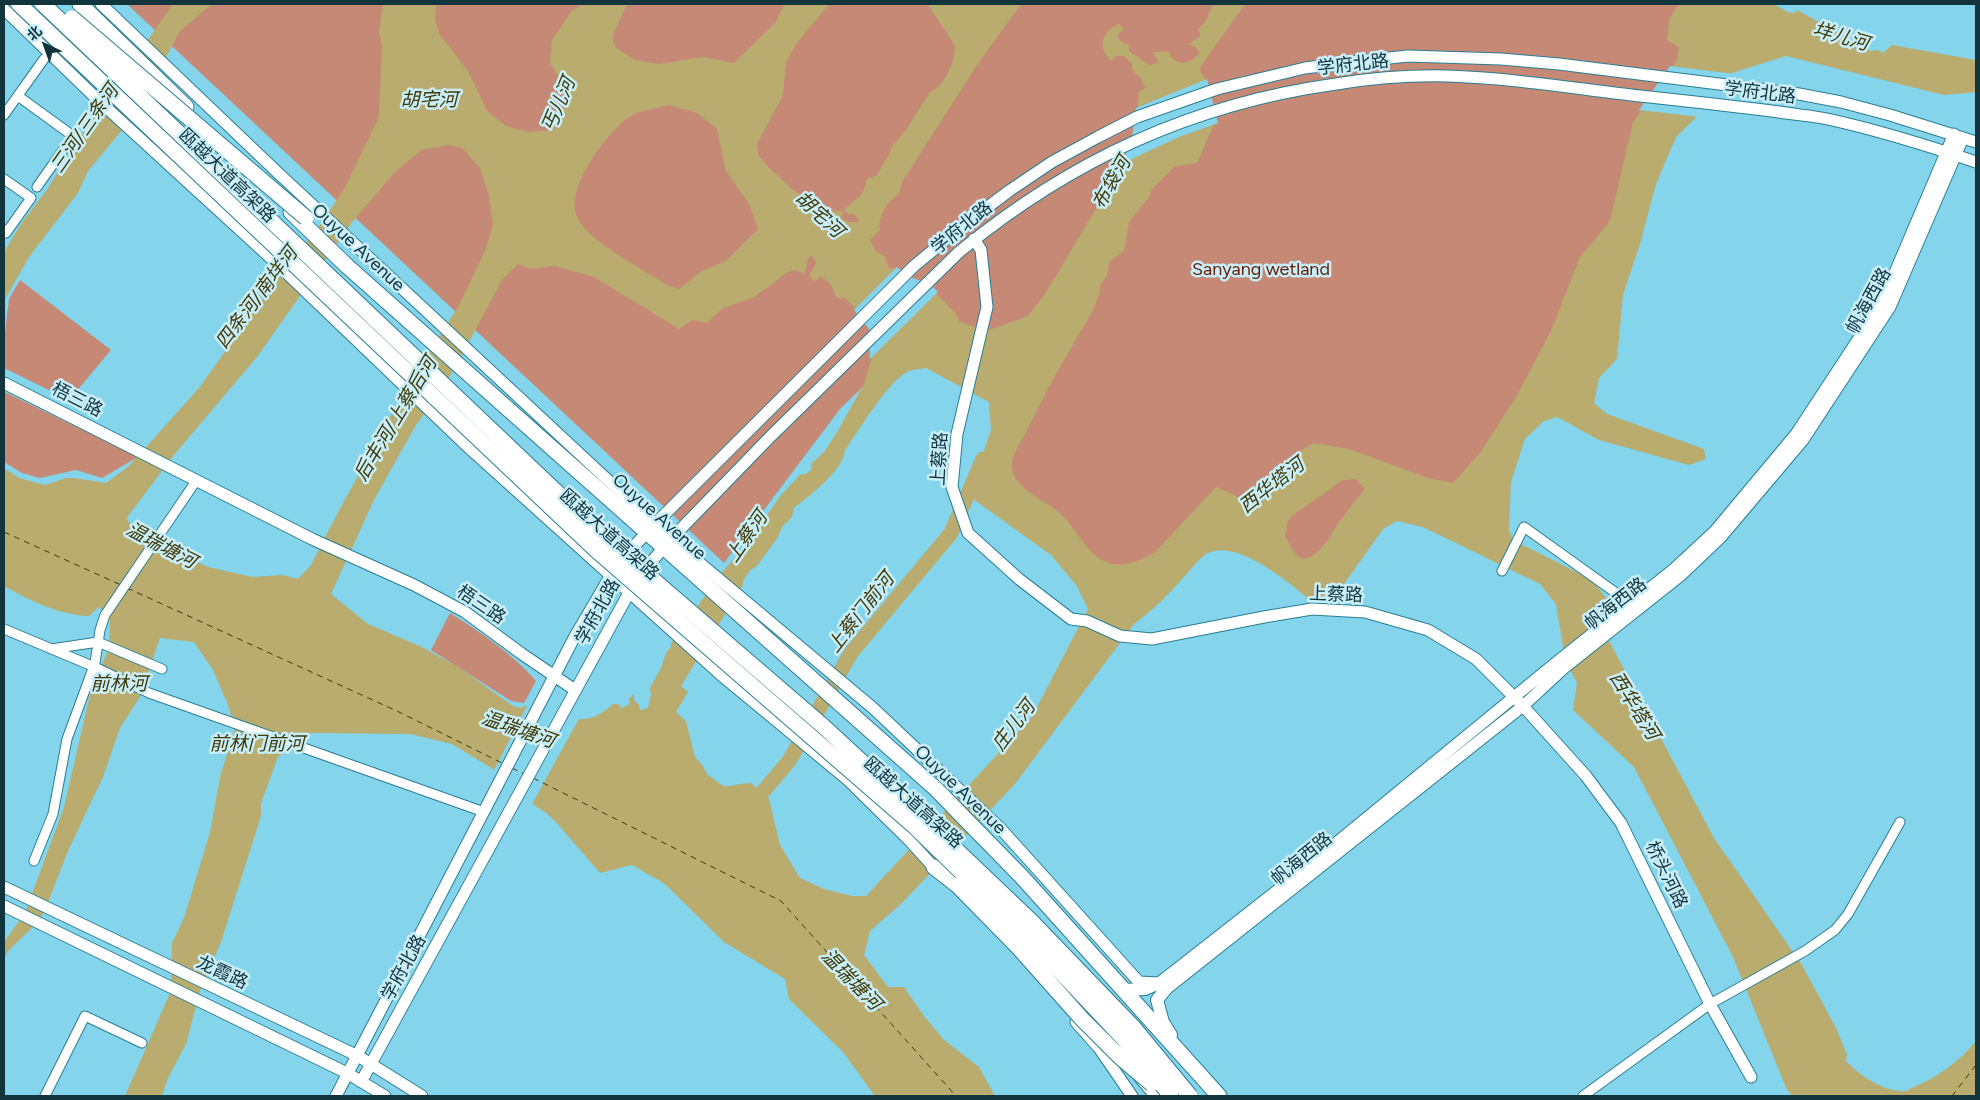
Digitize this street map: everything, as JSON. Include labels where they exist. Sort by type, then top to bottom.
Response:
[{"type":"highway","points":[[21,4],[107,82],[443,401],[472,426],[632,585],[675,614],[712,643],[788,706],[891,797],[946,855],[1015,935],[1086,1009],[1158,1096]]},
{"type":"highway","name":"瓯越大道高架路","points":[[21,4],[596,550],[921,832],[1028,937],[1123,1038],[1171,1096]]},
{"type":"highway","name":"瓯越大道高架路","points":[[43,4],[607,540],[823,726],[924,819],[1031,921],[1134,1028],[1190,1096]]},
{"type":"highway","points":[[55,4],[240,161],[350,263]]},
{"type":"highway","name":"Ouyue Avenue","points":[[80,4],[304,225],[432,329],[586,478],[652,528],[701,580],[947,800],[1022,877],[1214,1091]]},
{"type":"highway","points":[[934,867],[957,886],[1018,947],[1082,1019],[1120,1057],[1165,1096]]},
{"type":"main road","points":[[101,4],[351,241],[432,329]]},
{"type":"main road","points":[[4,9],[98,100],[274,262],[436,416],[615,569]]},
{"type":"main road","name":"学府北路","points":[[336,1096],[574,638],[615,569],[652,528],[914,266],[1008,191],[1052,162],[1137,117],[1217,89],[1305,68],[1408,56],[1501,59],[1559,64],[1776,91],[1841,102],[1976,142]]},
{"type":"main road","name":"学府北路","points":[[361,1082],[632,585],[667,542],[856,352],[974,239],[991,225],[1032,198],[1107,154],[1179,123],[1225,107],[1307,88],[1357,81],[1448,76],[1829,119],[1882,132],[1976,162]]},
{"type":"main road","name":"帆海西路","points":[[1162,987],[1513,697],[1561,664],[1632,607],[1715,530],[1796,434],[1882,303],[1958,136]]},
{"type":"main road","name":"上蔡路","points":[[974,239],[981,250],[987,307],[957,434],[952,488],[968,533],[1019,579],[1071,619],[1087,621],[1120,636],[1152,639],[1312,609],[1365,612],[1428,630],[1476,659],[1523,706]]},
{"type":"main road","points":[[469,363],[652,528]]},
{"type":"main road","name":"梧三路","points":[[4,383],[312,539],[414,585],[465,612],[575,690]]},
{"type":"main road","points":[[667,542],[873,708],[984,813],[1139,982],[1162,987]]},
{"type":"main road","points":[[632,585],[721,675],[848,780],[909,840],[978,916],[1013,950],[1099,1048],[1132,1096]]},
{"type":"main road","name":"帆海西路","points":[[1162,987],[1523,706],[1561,664]]},
{"type":"main road","name":"桥头河路","points":[[1523,706],[1586,776],[1622,823],[1710,1004],[1751,1077]]},
{"type":"main road","name":"龙霞路","points":[[4,887],[358,1056],[422,1096]]},
{"type":"main road","name":"龙霞路","points":[[7,908],[348,1073],[385,1096]]},
{"type":"main road","points":[[978,916],[1015,935]]},
{"type":"main road","points":[[1123,990],[1162,987]]},
{"type":"main road","points":[[1162,987],[1157,1000],[1163,1022],[1179,1048],[1214,1091]]},
{"type":"street","points":[[4,115],[44,59]]},
{"type":"street","points":[[18,96],[73,136],[37,188]]},
{"type":"street","points":[[4,179],[31,198],[6,233],[4,230]]},
{"type":"street","points":[[34,861],[53,814],[67,739],[95,668],[98,642],[105,615],[196,481]]},
{"type":"street","points":[[1502,572],[1524,527],[1632,607]]},
{"type":"street","points":[[4,629],[149,693],[484,812]]},
{"type":"street","points":[[50,649],[98,642],[162,670]]},
{"type":"street","points":[[1583,1096],[1710,1004],[1805,951],[1835,930],[1848,914],[1900,822]]},
{"type":"street","points":[[45,1096],[85,1016],[142,1043]]},
{"type":"green space","name":"Sanyang wetland","points":[[127,4],[1708,4],[1484,501],[1397,499],[1317,574],[1210,532],[1137,607],[985,493],[1016,411],[920,332],[840,409],[724,563]]},
{"type":"green space","points":[[20,280],[111,350],[71,398],[65,398],[4,368],[4,340],[9,299]]},
{"type":"green space","points":[[4,392],[138,457],[102,478],[76,470],[40,478],[22,473],[4,462]]},
{"type":"green space","points":[[450,613],[507,653],[536,681],[524,703],[511,701],[431,650]]},
{"type":"water","points":[[173,4],[212,4],[180,31],[138,111],[88,171],[78,193],[29,257],[4,301],[4,252],[80,137]]},
{"type":"water","points":[[383,4],[436,4],[435,20],[440,35],[468,71],[488,112],[506,126],[528,132],[552,130],[563,118],[565,96],[562,82],[550,63],[552,40],[571,12],[582,4],[627,4],[612,37],[616,48],[635,60],[659,64],[703,57],[734,63],[775,23],[785,4],[829,4],[796,44],[786,62],[783,95],[757,144],[758,155],[793,190],[826,208],[843,211],[844,213],[841,216],[848,222],[858,222],[859,220],[853,213],[849,215],[844,210],[862,194],[867,179],[877,175],[891,148],[906,130],[930,92],[940,85],[952,63],[955,49],[954,44],[927,4],[1021,4],[977,65],[902,182],[899,194],[887,205],[880,220],[880,230],[870,240],[876,252],[885,257],[889,269],[894,268],[908,280],[929,286],[955,313],[960,322],[986,331],[1028,316],[1045,294],[1134,145],[1139,92],[1145,88],[1141,78],[1132,70],[1132,63],[1124,56],[1116,56],[1112,61],[1107,56],[1104,51],[1103,41],[1108,31],[1119,24],[1123,27],[1123,30],[1118,34],[1120,40],[1129,45],[1129,51],[1149,65],[1158,61],[1153,52],[1169,51],[1174,60],[1187,62],[1199,53],[1196,47],[1189,44],[1200,36],[1198,29],[1206,21],[1213,4],[1245,4],[1201,66],[1200,71],[1204,76],[1216,122],[1197,163],[1175,166],[1151,190],[1149,197],[1129,222],[1124,251],[1109,262],[1107,276],[1100,285],[1100,293],[1093,310],[1052,381],[1012,460],[1013,473],[1020,485],[1061,514],[1088,548],[1101,560],[1115,564],[1127,564],[1140,560],[1156,551],[1216,487],[1251,503],[1274,485],[1287,460],[1313,443],[1349,449],[1428,478],[1453,483],[1480,453],[1516,397],[1551,331],[1580,257],[1610,221],[1633,122],[1677,60],[1679,47],[1667,40],[1669,19],[1679,4],[1772,4],[1791,13],[1797,10],[1852,40],[1866,45],[1870,51],[1878,50],[1883,53],[1892,45],[1976,60],[1976,92],[1944,95],[1786,56],[1732,73],[1708,106],[1676,137],[1656,184],[1640,244],[1623,295],[1617,359],[1599,378],[1594,403],[1607,414],[1704,449],[1706,459],[1689,465],[1599,440],[1557,417],[1544,421],[1525,439],[1511,482],[1509,530],[1513,540],[1592,580],[1606,598],[1603,612],[1608,639],[1714,838],[1802,965],[1836,1028],[1847,1055],[1846,1061],[1872,1082],[1888,1089],[1905,1091],[1948,1068],[1976,1041],[1976,1096],[1793,1096],[1787,1090],[1733,957],[1634,767],[1573,710],[1577,683],[1565,659],[1556,604],[1540,584],[1423,527],[1397,521],[1383,529],[1344,584],[1325,599],[1310,600],[1275,573],[1246,556],[1232,551],[1218,550],[1206,554],[1165,597],[1134,624],[1015,784],[901,904],[870,931],[864,955],[888,987],[904,987],[924,1016],[944,1040],[979,1067],[995,1096],[875,1096],[843,1052],[789,999],[785,979],[724,942],[665,884],[632,865],[600,873],[545,812],[502,784],[493,769],[452,744],[410,734],[311,733],[278,757],[261,803],[261,816],[221,942],[200,991],[186,1044],[168,1078],[162,1096],[125,1096],[171,991],[172,943],[184,918],[210,832],[221,773],[235,729],[228,705],[213,670],[194,642],[160,638],[140,697],[120,728],[103,777],[68,851],[45,910],[39,921],[9,950],[4,958],[4,942],[25,913],[64,807],[92,686],[109,649],[110,617],[99,607],[89,616],[56,610],[4,586],[4,468],[19,478],[45,485],[66,478],[106,483],[129,466],[199,388],[270,289],[322,222],[344,189],[379,117],[382,45],[379,32]],"holes":[[[669,105],[697,113],[717,129],[726,171],[749,204],[758,229],[726,261],[700,272],[679,289],[667,285],[605,246],[584,228],[578,219],[575,207],[576,193],[589,163],[609,136],[620,125],[629,117],[642,111]],[[449,145],[462,148],[480,168],[489,196],[493,225],[485,251],[459,305],[394,410],[311,565],[298,579],[282,575],[252,577],[208,567],[141,535],[126,519],[174,455],[257,357],[353,221],[394,173],[421,150]],[[810,256],[814,258],[816,263],[809,276],[815,281],[821,276],[832,287],[835,296],[841,299],[845,298],[866,319],[871,328],[873,355],[864,384],[836,434],[824,452],[811,464],[812,469],[806,474],[801,474],[781,495],[744,548],[723,571],[671,643],[671,647],[666,653],[661,668],[650,688],[651,694],[648,708],[640,710],[633,694],[629,699],[630,704],[622,708],[618,704],[613,704],[592,717],[582,719],[572,719],[529,704],[522,708],[513,706],[458,667],[422,647],[368,624],[331,594],[374,500],[416,425],[440,393],[502,280],[518,264],[530,269],[555,266],[594,277],[679,329],[692,320],[707,323],[723,308],[752,298],[785,273],[795,270],[805,274]],[[926,368],[989,402],[991,430],[969,496],[1051,555],[1077,586],[1088,609],[1032,717],[866,896],[852,896],[824,889],[800,878],[780,845],[769,799],[751,783],[723,786],[707,774],[695,757],[686,721],[676,712],[688,692],[681,686],[743,585],[743,581],[750,570],[757,566],[778,537],[782,527],[792,517],[794,508],[816,490],[839,466],[845,450],[891,386],[907,372]],[[1356,479],[1365,489],[1313,556],[1301,558],[1296,554],[1285,536],[1288,521],[1293,515],[1343,480]]]},
{"type":"pier","points":[[1670,66],[1735,74],[1710,108],[1700,117],[1639,110]]},
{"type":"pier","points":[[1207,79],[1218,123],[1179,137],[1119,165],[1131,145],[1136,108]]},
{"type":"pier","points":[[897,267],[910,277],[930,284],[938,292],[870,359],[869,329],[854,310]]},
{"type":"pier","points":[[531,698],[541,698],[577,718],[580,717],[531,806],[500,786],[492,774]]},
{"type":"waterway","name":"上蔡门前河","points":[[750,807],[789,761],[851,653],[951,533],[983,459]]},
{"type":"ferry route","points":[[4,532],[121,585]]},
{"type":"ferry route","points":[[127,588],[399,712],[504,764]]},
{"type":"ferry route","points":[[512,768],[524,774]]},
{"type":"ferry route","points":[[533,778],[781,901],[956,1096]]},
{"type":"ferry route","points":[[1952,1096],[1976,1065]]},
{"type":"water label","name":"垟儿河","points":[[1841,37]]},
{"type":"water label","name":"胡宅河","points":[[429,100]]},
{"type":"water label","name":"丐儿河","points":[[559,105]]},
{"type":"water label","name":"三河/三条河","points":[[85,129]]},
{"type":"water label","name":"布袋河","points":[[1112,183]]},
{"type":"water label","name":"胡宅河","points":[[819,215]]},
{"type":"water label","name":"四条河/南垟河","points":[[257,298]]},
{"type":"water label","name":"后丰河/上蔡后河","points":[[396,419]]},
{"type":"water label","name":"西华塔河","points":[[1272,486]]},
{"type":"water label","name":"上蔡河","points":[[747,537]]},
{"type":"water label","name":"温瑞塘河","points":[[161,546]]},
{"type":"water label","name":"前林河","points":[[119,684]]},
{"type":"water label","name":"西华塔河","points":[[1634,706]]},
{"type":"water label","name":"庄儿河","points":[[1014,726]]},
{"type":"water label","name":"温瑞塘河","points":[[518,730]]},
{"type":"water label","name":"前林门前河","points":[[257,744]]},
{"type":"water label","name":"温瑞塘河","points":[[851,980]]}]
